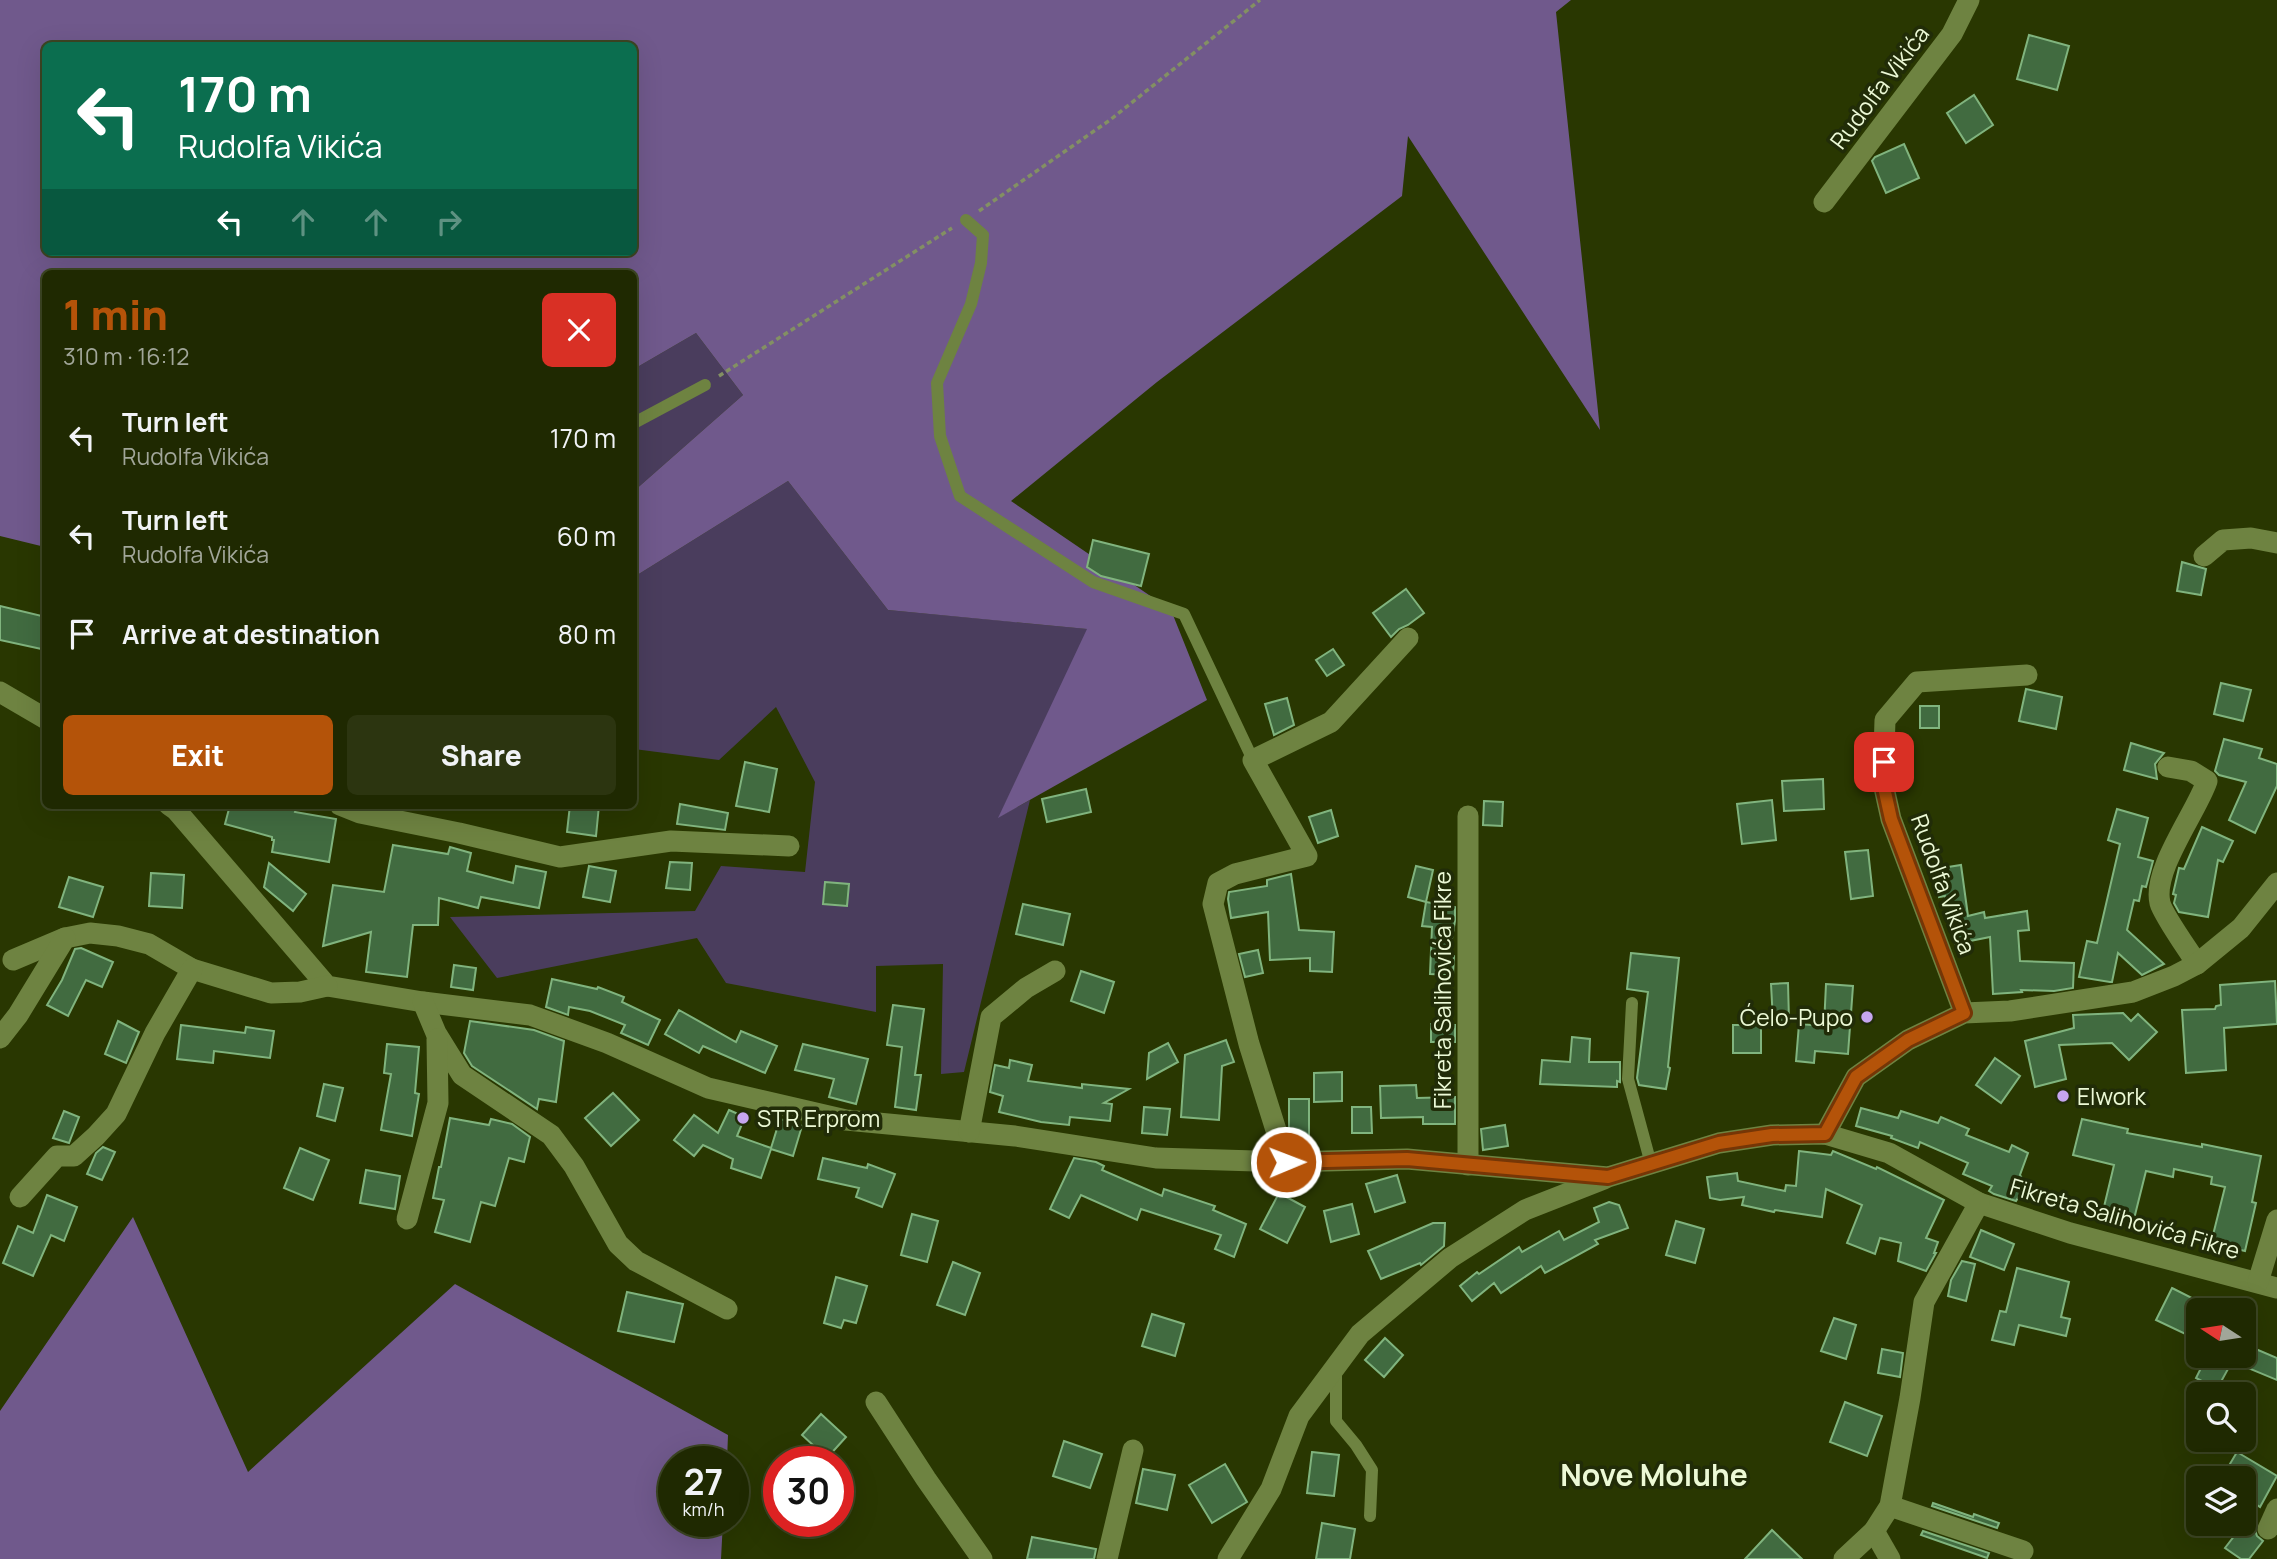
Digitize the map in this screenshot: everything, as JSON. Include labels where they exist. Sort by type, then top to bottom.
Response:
[{"type":"street","name":"Rudolfa Vikića","points":[[1824,202],[1952,34],[1969,0]]},
{"type":"street","points":[[2204,555],[2223,540],[2251,538],[2277,543]]},
{"type":"street","points":[[1286,1162],[1250,1044],[1213,904],[1218,883],[1227,878],[1307,856],[1253,760],[1331,722],[1408,638]]},
{"type":"street","name":"Rudolfa Vikića","points":[[1964,1013],[1891,819],[1883,783],[1885,720],[1917,682],[2026,675]]},
{"type":"street","points":[[0,692],[40,711]]},
{"type":"street","points":[[2168,767],[2191,771],[2207,781],[2201,798],[2169,855],[2160,882],[2160,903],[2197,964]]},
{"type":"street","points":[[176,809],[327,986]]},
{"type":"street","points":[[350,809],[560,857],[671,841],[789,846]]},
{"type":"street","name":"Fikreta Salihovića Fikre","points":[[1468,816],[1468,1164]]},
{"type":"street","points":[[1825,1134],[1856,1077],[1908,1040],[1964,1013],[2010,1011],[2133,992],[2174,976],[2197,964],[2241,928],[2277,883]]},
{"type":"street","name":"Fikreta Salihovića Fikre","points":[[13,960],[65,938],[90,933],[118,936],[149,944],[192,969],[271,993],[300,992],[327,986],[423,1002],[530,1015],[607,1044],[708,1088],[846,1120],[1015,1136],[1156,1157],[1286,1162],[1407,1159],[1608,1177]]},
{"type":"street","points":[[0,1038],[18,1015],[65,938]]},
{"type":"street","points":[[20,1197],[57,1156],[74,1156],[116,1114],[155,1033],[192,969]]},
{"type":"street","points":[[970,1132],[991,1017],[1026,988],[1055,971]]},
{"type":"street","points":[[423,1002],[436,1033],[462,1075],[551,1135],[574,1166],[618,1244],[636,1261],[727,1309]]},
{"type":"street","points":[[407,1219],[438,1103],[436,1033]]},
{"type":"street","name":"Fikreta Salihovića Fikre","points":[[1228,1559],[1271,1489],[1299,1416],[1360,1334],[1450,1258],[1525,1210],[1608,1177],[1719,1143],[1772,1135],[1825,1134],[1889,1153],[1979,1203],[2070,1233],[2267,1285],[2277,1220]]},
{"type":"street","name":"Fikreta Salihovića Fikre","points":[[1844,1559],[1874,1531],[1890,1506],[1924,1303],[1979,1203]]},
{"type":"street","points":[[876,1402],[982,1559]]},
{"type":"street","points":[[1107,1559],[1133,1450]]},
{"type":"street","points":[[1890,1506],[2023,1551]]},
{"type":"street","points":[[2268,1529],[2277,1508]]},
{"type":"street","points":[[1874,1531],[1890,1559]]},
{"type":"lane","points":[[966,220],[983,235],[981,263],[971,304],[937,383],[940,436],[960,496],[1093,582],[1184,614],[1253,760]]},
{"type":"lane","points":[[637,421],[705,386]]},
{"type":"lane","points":[[1632,1003],[1628,1079],[1651,1164]]},
{"type":"lane","points":[[1336,1365],[1336,1421],[1372,1470],[1370,1516]]},
{"type":"path","points":[[705,386],[966,220],[1110,120],[1260,0]]},
{"type":"shaded area","points":[[0,0],[1571,0],[1556,12],[1600,430],[1408,136],[1402,196],[1157,382],[1011,501],[1171,610],[1207,700],[998,818],[1087,629],[888,610],[788,481],[637,575],[637,488],[743,395],[696,333],[637,367],[637,270],[42,270],[42,546],[0,536]]},
{"type":"shaded area","points":[[696,333],[743,395],[637,488],[637,367]]},
{"type":"shaded area","points":[[788,481],[888,610],[1088,629],[999,817],[1030,800],[964,1072],[941,1074],[943,964],[876,966],[876,1012],[726,983],[697,938],[497,978],[450,917],[695,911],[721,866],[805,872],[815,782],[776,707],[719,760],[637,749],[637,575]]},
{"type":"shaded area","points":[[133,1217],[248,1472],[455,1284],[728,1435],[728,1446],[658,1446],[658,1537],[722,1537],[721,1559],[0,1559],[0,1411]]},
{"type":"building","points":[[2029,35],[2069,46],[2057,90],[2017,79]]},
{"type":"building","points":[[1974,95],[1993,125],[1966,143],[1947,113]]},
{"type":"building","points":[[1904,144],[1919,178],[1886,193],[1872,161],[1875,157]]},
{"type":"building","points":[[1093,540],[1149,554],[1141,586],[1101,576],[1087,567]]},
{"type":"building","points":[[2182,562],[2206,569],[2201,595],[2177,591]]},
{"type":"building","points":[[1406,589],[1424,613],[1391,637],[1373,613]]},
{"type":"building","points":[[0,606],[42,616],[42,649],[0,640]]},
{"type":"building","points":[[1333,649],[1344,665],[1327,676],[1316,660]]},
{"type":"building","points":[[2221,683],[2251,690],[2243,721],[2214,714]]},
{"type":"building","points":[[2026,689],[2062,697],[2056,729],[2019,721]]},
{"type":"building","points":[[1287,698],[1294,725],[1274,735],[1265,704]]},
{"type":"building","points":[[1920,706],[1939,706],[1939,728],[1920,728]]},
{"type":"building","points":[[2224,739],[2262,749],[2259,758],[2277,764],[2277,786],[2255,833],[2229,820],[2246,782],[2219,775],[2215,771]]},
{"type":"building","points":[[2131,743],[2164,753],[2155,764],[2157,779],[2124,770]]},
{"type":"building","points":[[745,762],[777,769],[769,812],[736,806]]},
{"type":"building","points":[[1823,779],[1824,809],[1784,811],[1782,781]]},
{"type":"building","points":[[1086,789],[1091,812],[1047,822],[1042,799]]},
{"type":"building","points":[[1772,800],[1776,840],[1742,844],[1737,804]]},
{"type":"building","points":[[1484,801],[1503,802],[1502,826],[1483,825]]},
{"type":"building","points":[[680,804],[728,813],[725,830],[677,824]]},
{"type":"building","points":[[229,809],[296,809],[295,812],[336,819],[329,862],[272,852],[272,837],[225,824]]},
{"type":"building","points":[[570,809],[599,809],[596,836],[567,832]]},
{"type":"building","points":[[2117,809],[2148,818],[2138,857],[2153,861],[2146,887],[2142,886],[2139,901],[2134,900],[2127,930],[2164,964],[2142,975],[2118,953],[2110,982],[2079,977],[2087,941],[2097,943],[2120,844],[2108,840]]},
{"type":"building","points":[[1331,810],[1338,836],[1318,843],[1309,817]]},
{"type":"building","points":[[2202,827],[2233,841],[2223,862],[2218,860],[2208,917],[2179,912],[2174,903],[2176,895],[2173,894],[2179,868],[2184,869]]},
{"type":"building","points":[[393,845],[448,854],[450,847],[471,853],[467,871],[513,883],[516,866],[546,872],[539,908],[481,897],[478,908],[439,898],[438,925],[413,925],[407,977],[366,972],[371,932],[323,946],[333,885],[384,892]]},
{"type":"building","points":[[1868,850],[1873,896],[1851,899],[1845,852]]},
{"type":"building","points":[[670,862],[692,863],[690,890],[666,888]]},
{"type":"building","points":[[269,863],[306,894],[293,911],[264,887]]},
{"type":"building","points":[[1961,865],[1968,916],[1984,912],[1985,918],[2027,911],[2029,930],[2018,931],[2020,961],[2074,963],[2073,988],[1993,994],[1990,937],[1955,944],[1945,896],[1939,897],[1935,869]]},
{"type":"building","points":[[589,866],[616,871],[610,902],[583,897]]},
{"type":"building","points":[[1416,866],[1433,870],[1426,902],[1408,897]]},
{"type":"building","points":[[151,873],[184,875],[182,908],[149,906]]},
{"type":"building","points":[[1291,874],[1299,930],[1334,932],[1332,972],[1310,971],[1310,958],[1270,960],[1268,912],[1231,918],[1229,892],[1267,886],[1267,880]]},
{"type":"building","points":[[69,877],[103,887],[93,917],[59,907]]},
{"type":"building","points":[[825,882],[849,884],[847,906],[823,904]]},
{"type":"building","points":[[1426,902],[1455,907],[1449,956],[1454,956],[1453,975],[1430,974],[1432,927],[1422,926]]},
{"type":"building","points":[[1023,904],[1070,914],[1063,945],[1016,934]]},
{"type":"building","points":[[81,948],[113,962],[102,987],[86,980],[68,1016],[47,1005],[62,980],[75,949]]},
{"type":"building","points":[[1258,950],[1263,973],[1245,977],[1239,954]]},
{"type":"building","points":[[1631,953],[1679,958],[1666,1089],[1639,1085],[1637,1078],[1648,992],[1627,989]]},
{"type":"building","points":[[454,965],[476,968],[473,990],[451,987]]},
{"type":"building","points":[[1081,971],[1114,982],[1104,1013],[1071,1001]]},
{"type":"building","points":[[552,979],[597,989],[598,987],[624,997],[622,1002],[660,1020],[648,1045],[621,1033],[625,1025],[590,1011],[569,1007],[568,1015],[546,1007]]},
{"type":"building","points":[[2275,981],[2277,1024],[2224,1028],[2226,1070],[2186,1073],[2182,1010],[2215,1009],[2221,1005],[2220,985]]},
{"type":"building","points":[[1788,983],[1789,1020],[1773,1021],[1771,984]]},
{"type":"building","points":[[1826,984],[1853,986],[1848,1054],[1815,1051],[1814,1063],[1796,1061],[1799,1024],[1824,1026]]},
{"type":"building","points":[[893,1005],[924,1009],[915,1075],[921,1075],[916,1110],[895,1107],[902,1047],[887,1045]]},
{"type":"building","points":[[679,1010],[736,1042],[741,1031],[777,1046],[765,1073],[703,1046],[699,1053],[665,1034]]},
{"type":"building","points":[[2123,1013],[2131,1021],[2138,1014],[2157,1032],[2129,1060],[2112,1043],[2059,1045],[2066,1079],[2035,1087],[2025,1041],[2074,1028],[2073,1015]]},
{"type":"building","points":[[118,1021],[139,1032],[126,1063],[105,1054]]},
{"type":"building","points":[[470,1021],[534,1030],[564,1041],[556,1102],[539,1099],[537,1109],[472,1066],[464,1053]]},
{"type":"building","points":[[1431,1024],[1455,1025],[1455,1042],[1431,1042]]},
{"type":"building","points":[[181,1025],[245,1033],[246,1027],[274,1031],[270,1058],[214,1051],[213,1063],[177,1059]]},
{"type":"building","points":[[1733,1025],[1761,1025],[1761,1053],[1733,1053]]},
{"type":"building","points":[[1572,1037],[1590,1039],[1589,1062],[1620,1062],[1620,1082],[1617,1081],[1617,1087],[1540,1084],[1542,1060],[1570,1062]]},
{"type":"building","points":[[1226,1040],[1234,1062],[1222,1066],[1219,1120],[1181,1117],[1185,1055]]},
{"type":"building","points":[[1168,1043],[1178,1062],[1147,1079],[1149,1053]]},
{"type":"building","points":[[387,1044],[419,1047],[415,1093],[419,1094],[412,1136],[381,1130],[391,1074],[384,1073]]},
{"type":"building","points":[[803,1044],[868,1059],[856,1104],[829,1097],[834,1079],[795,1070]]},
{"type":"building","points":[[1995,1058],[2020,1076],[2001,1103],[1976,1085]]},
{"type":"building","points":[[1010,1060],[1032,1065],[1028,1081],[1082,1088],[1082,1084],[1129,1089],[1104,1103],[1112,1104],[1110,1121],[1070,1117],[1069,1125],[1041,1122],[999,1112],[1003,1096],[990,1092],[995,1065],[1009,1068]]},
{"type":"building","points":[[1342,1072],[1342,1101],[1314,1102],[1314,1073]]},
{"type":"building","points":[[324,1084],[343,1088],[335,1121],[317,1116]]},
{"type":"building","points":[[1416,1085],[1417,1098],[1455,1097],[1455,1124],[1423,1124],[1423,1117],[1381,1118],[1380,1086]]},
{"type":"building","points":[[613,1093],[639,1120],[611,1146],[585,1118]]},
{"type":"building","points":[[1289,1099],[1309,1099],[1309,1144],[1294,1144],[1289,1129]]},
{"type":"building","points":[[1144,1107],[1170,1109],[1167,1135],[1142,1133]]},
{"type":"building","points":[[1352,1107],[1371,1107],[1372,1133],[1352,1133]]},
{"type":"building","points":[[1861,1108],[1898,1118],[1901,1111],[1938,1123],[1941,1117],[1969,1129],[1966,1135],[2009,1152],[2012,1145],[2028,1153],[2020,1175],[2026,1185],[2016,1201],[1994,1194],[1989,1191],[1992,1186],[1963,1174],[1968,1163],[1920,1142],[1918,1148],[1891,1138],[1892,1136],[1856,1126]]},
{"type":"building","points":[[729,1110],[745,1117],[737,1136],[771,1148],[780,1119],[802,1126],[793,1156],[771,1149],[761,1178],[731,1168],[733,1159],[703,1145],[694,1156],[674,1140],[694,1115],[718,1133]]},
{"type":"building","points":[[64,1111],[79,1117],[69,1143],[53,1138]]},
{"type":"building","points":[[450,1118],[489,1125],[491,1119],[512,1124],[530,1137],[524,1162],[509,1158],[495,1206],[481,1202],[470,1242],[435,1232],[444,1200],[433,1198]]},
{"type":"building","points":[[2082,1119],[2128,1129],[2127,1133],[2261,1156],[2252,1202],[2256,1203],[2245,1251],[2211,1243],[2225,1187],[2211,1184],[2212,1177],[2174,1169],[2173,1177],[2146,1171],[2134,1219],[2103,1211],[2114,1165],[2073,1155]]},
{"type":"building","points":[[1505,1125],[1508,1146],[1483,1150],[1481,1129]]},
{"type":"building","points":[[103,1147],[115,1152],[102,1180],[87,1174],[96,1153]]},
{"type":"building","points":[[300,1148],[329,1160],[313,1200],[284,1188]]},
{"type":"building","points":[[1799,1151],[1831,1155],[1833,1151],[1876,1169],[1877,1167],[1944,1200],[1926,1238],[1938,1242],[1936,1253],[1926,1271],[1898,1261],[1901,1243],[1880,1238],[1875,1254],[1847,1243],[1862,1205],[1826,1189],[1822,1217],[1774,1212],[1742,1205],[1744,1197],[1720,1200],[1710,1198],[1707,1177],[1737,1173],[1738,1181],[1785,1191],[1786,1185],[1796,1186]]},
{"type":"building","points":[[823,1158],[867,1168],[868,1164],[895,1174],[882,1207],[856,1197],[859,1188],[818,1179]]},
{"type":"building","points":[[1074,1158],[1096,1162],[1104,1166],[1102,1170],[1162,1196],[1164,1189],[1215,1206],[1213,1210],[1246,1224],[1234,1257],[1215,1249],[1221,1235],[1141,1209],[1137,1220],[1081,1195],[1069,1218],[1050,1209]]},
{"type":"building","points":[[366,1170],[400,1176],[395,1209],[360,1203]]},
{"type":"building","points":[[1397,1175],[1405,1202],[1375,1212],[1366,1184]]},
{"type":"building","points":[[1279,1193],[1305,1207],[1287,1243],[1260,1229]]},
{"type":"building","points":[[47,1195],[77,1207],[64,1241],[51,1235],[33,1276],[3,1263],[18,1226],[33,1233]]},
{"type":"building","points":[[1609,1202],[1619,1205],[1628,1228],[1595,1240],[1598,1244],[1545,1273],[1541,1266],[1501,1293],[1494,1283],[1472,1301],[1460,1286],[1477,1272],[1479,1274],[1519,1247],[1522,1252],[1559,1231],[1564,1240],[1599,1222],[1594,1208]]},
{"type":"building","points":[[1352,1204],[1359,1234],[1331,1242],[1324,1211]]},
{"type":"building","points":[[912,1214],[938,1221],[927,1262],[901,1255]]},
{"type":"building","points":[[1676,1221],[1704,1229],[1695,1263],[1666,1255]]},
{"type":"building","points":[[1433,1223],[1445,1223],[1444,1246],[1421,1265],[1420,1263],[1381,1279],[1368,1251]]},
{"type":"building","points":[[1981,1230],[2014,1244],[2004,1270],[1970,1257]]},
{"type":"building","points":[[1962,1261],[1975,1264],[1966,1301],[1948,1296],[1951,1280]]},
{"type":"building","points":[[953,1262],[980,1273],[965,1315],[937,1305]]},
{"type":"building","points":[[2017,1268],[2069,1282],[2061,1317],[2070,1319],[2066,1336],[2019,1325],[2014,1345],[1992,1340],[2000,1311],[2006,1312]]},
{"type":"building","points":[[836,1277],[867,1286],[856,1323],[844,1320],[841,1328],[824,1323]]},
{"type":"building","points":[[2172,1288],[2192,1298],[2186,1298],[2186,1334],[2156,1320]]},
{"type":"building","points":[[627,1292],[683,1304],[674,1342],[618,1331]]},
{"type":"building","points":[[1152,1314],[1184,1324],[1175,1356],[1142,1346]]},
{"type":"building","points":[[1834,1318],[1856,1325],[1846,1359],[1821,1351]]},
{"type":"building","points":[[1385,1338],[1403,1355],[1384,1377],[1365,1360]]},
{"type":"building","points":[[1882,1349],[1903,1353],[1900,1377],[1878,1373]]},
{"type":"building","points":[[2256,1349],[2277,1358],[2277,1380],[2248,1368],[2256,1368]]},
{"type":"building","points":[[2201,1368],[2228,1369],[2221,1382],[2204,1382],[2196,1378]]},
{"type":"building","points":[[1845,1402],[1882,1416],[1867,1456],[1830,1442]]},
{"type":"building","points":[[821,1414],[846,1437],[838,1446],[814,1446],[802,1435]]},
{"type":"building","points":[[1064,1441],[1102,1454],[1090,1488],[1053,1476]]},
{"type":"building","points":[[1312,1452],[1339,1455],[1334,1496],[1307,1493]]},
{"type":"building","points":[[2237,1452],[2277,1476],[2260,1507],[2256,1504],[2256,1466],[2229,1466]]},
{"type":"building","points":[[1225,1464],[1247,1502],[1212,1523],[1189,1485]]},
{"type":"building","points":[[1143,1469],[1175,1475],[1167,1510],[1136,1503]]},
{"type":"building","points":[[1933,1503],[1999,1523],[1997,1528],[1932,1506]]},
{"type":"building","points":[[1322,1523],[1355,1529],[1350,1559],[1316,1559]]},
{"type":"building","points":[[1772,1530],[1802,1559],[1745,1559]]},
{"type":"building","points":[[1923,1531],[1989,1553],[1987,1558],[1921,1535]]},
{"type":"building","points":[[2256,1533],[2263,1541],[2249,1559],[2241,1559],[2225,1548],[2234,1536],[2256,1536]]},
{"type":"building","points":[[1032,1537],[1096,1549],[1094,1559],[1027,1559]]},
{"type":"place","name":"Ćelo-Pupo","points":[[1867,1017]]},
{"type":"place","name":"Elwork","points":[[2063,1096]]},
{"type":"place","name":"STR Erprom","points":[[743,1118]]},
{"type":"district","name":"Nove Moluhe","points":[[1654,1474]]},
{"type":"route","points":[[1286,1162],[1407,1159],[1608,1177],[1719,1143],[1772,1135],[1825,1134],[1856,1077],[1908,1040],[1964,1013],[1891,819],[1883,783],[1884,762]]}]
